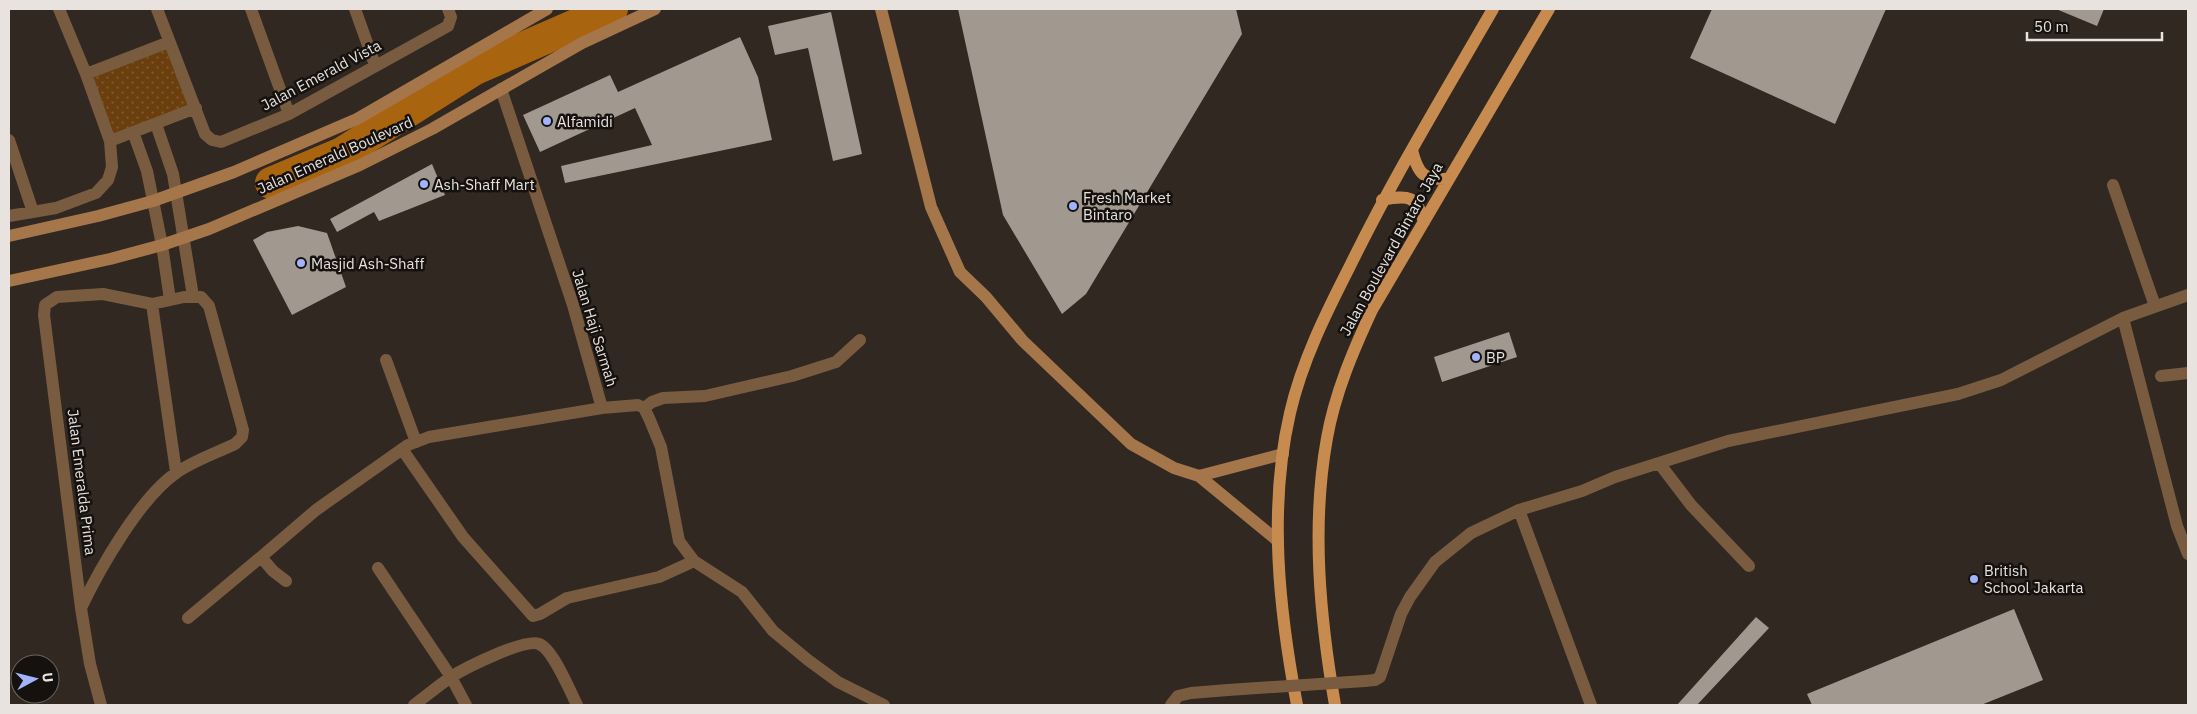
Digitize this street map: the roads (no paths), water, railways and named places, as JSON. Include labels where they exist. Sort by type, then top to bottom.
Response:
[{"type":"main road","name":"Jalan Emerald Boulevard","points":[[9,236],[98,216],[153,200],[234,172],[357,119],[547,9]]},
{"type":"main road","name":"Jalan Emerald Boulevard","points":[[9,281],[110,259],[185,238],[360,165],[432,129],[582,43],[655,9]]},
{"type":"main road","points":[[881,9],[931,207],[960,272],[986,297],[1023,341],[1131,444],[1174,468],[1200,476],[1278,541]]},
{"type":"main road","name":"Jalan Boulevard Bintaro Jaya","points":[[1297,705],[1288,661],[1278,541],[1278,511],[1283,454],[1290,412],[1312,345],[1382,200],[1492,9]]},
{"type":"main road","name":"Jalan Boulevard Bintaro Jaya","points":[[1335,705],[1326,652],[1318,576],[1321,482],[1333,410],[1354,348],[1372,310],[1549,9]]},
{"type":"main road","points":[[1412,150],[1415,165],[1422,174],[1433,180],[1449,180]]},
{"type":"main road","points":[[1382,200],[1399,196],[1411,198],[1420,207],[1424,222]]},
{"type":"main road","points":[[1200,476],[1283,454]]},
{"type":"street","points":[[9,216],[56,208],[96,193],[108,180],[112,167],[110,141],[86,74],[59,9]]},
{"type":"street","name":"Jalan Emerald Vista","points":[[157,9],[205,134],[212,140],[221,142],[288,114],[448,26],[451,17],[448,9]]},
{"type":"street","points":[[251,9],[288,114]]},
{"type":"street","points":[[354,9],[375,65]]},
{"type":"street","points":[[86,74],[169,42]]},
{"type":"street","name":"Jalan Haji Sarmah","points":[[501,89],[573,306],[602,408],[638,405],[644,408]]},
{"type":"street","points":[[110,141],[196,108]]},
{"type":"street","points":[[156,124],[170,162],[185,238],[193,296]]},
{"type":"street","points":[[133,132],[147,171],[162,245],[170,300]]},
{"type":"street","points":[[9,140],[33,212]]},
{"type":"street","points":[[2113,185],[2155,306]]},
{"type":"street","name":"Jalan Emeralda Prima","points":[[103,294],[152,304],[193,296],[201,297],[209,306],[243,430],[242,437],[235,444],[176,472],[152,495],[132,522],[93,583],[81,608],[44,316],[45,304],[57,297],[103,294]]},
{"type":"street","points":[[1171,705],[1178,696],[1191,693],[1375,680],[1380,677],[1401,614],[1414,591],[1435,562],[1471,533],[1520,510],[1728,441],[1958,394],[2002,380],[2123,318],[2188,294]]},
{"type":"street","points":[[152,304],[176,472]]},
{"type":"street","points":[[2123,318],[2177,526],[2188,554]]},
{"type":"street","points":[[860,340],[836,362],[792,376],[705,396],[663,398],[652,402],[644,408],[662,447],[679,541],[694,561],[742,592],[773,631],[808,660],[838,682],[884,705]]},
{"type":"street","points":[[386,360],[416,442]]},
{"type":"street","points":[[2161,376],[2188,373]]},
{"type":"street","points":[[188,618],[316,510],[402,449],[429,437],[602,408]]},
{"type":"street","points":[[402,449],[463,537],[533,616],[540,614],[567,598],[659,577],[694,561]]},
{"type":"street","points":[[1659,463],[1691,505],[1748,566]]},
{"type":"street","points":[[1520,510],[1591,705]]},
{"type":"street","points":[[262,557],[272,571],[286,581]]},
{"type":"street","points":[[378,568],[451,677],[466,705]]},
{"type":"street","points":[[81,608],[90,664],[102,702]]},
{"type":"street","points":[[414,705],[451,677],[495,655],[529,642],[540,644],[549,651],[577,705]]},
{"type":"waterway","points":[[271,183],[342,153],[475,69],[612,9]]},
{"type":"place","name":"Alfamidi","points":[[547,121]]},
{"type":"place","name":"Ash-Shaff Mart","points":[[424,184]]},
{"type":"place","name":"Fresh Market Bintaro","points":[[1073,206]]},
{"type":"place","name":"Masjid Ash-Shaff","points":[[301,263]]},
{"type":"place","name":"BP","points":[[1476,357]]},
{"type":"place","name":"British School Jakarta","points":[[1974,579]]}]
